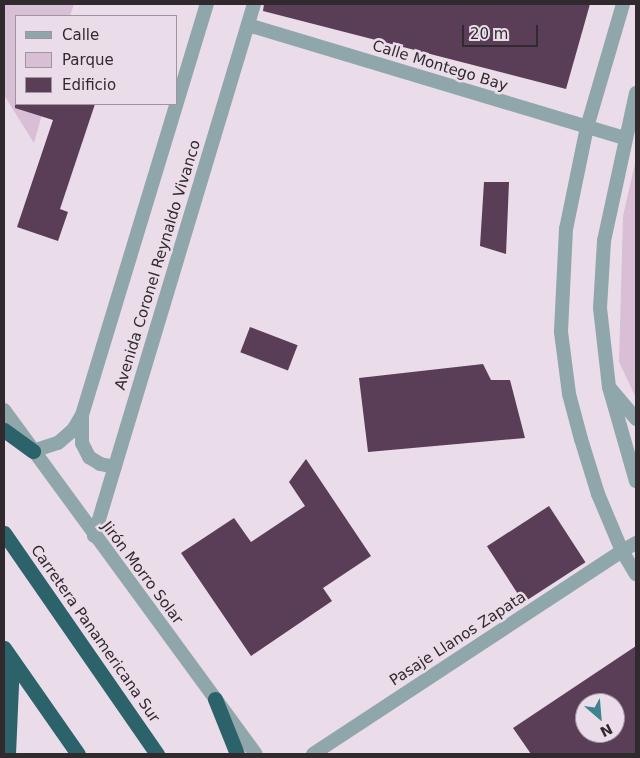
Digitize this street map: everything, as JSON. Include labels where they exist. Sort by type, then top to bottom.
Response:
[{"type":"highway","points":[[4,430],[33,452]]},
{"type":"highway","name":"Carretera Panamericana Sur","points":[[4,533],[157,754]]},
{"type":"highway","points":[[8,655],[8,754]]},
{"type":"highway","points":[[8,655],[78,754]]},
{"type":"highway","points":[[215,699],[237,754]]},
{"type":"street","name":"Avenida Coronel Reynaldo Vivanco","points":[[178,100],[207,4]]},
{"type":"street","name":"Avenida Coronel Reynaldo Vivanco","points":[[94,536],[254,4]]},
{"type":"street","points":[[623,4],[587,127],[566,230],[561,332],[569,394],[581,439],[622,551],[636,574]]},
{"type":"street","name":"Calle Montego Bay","points":[[248,25],[624,138]]},
{"type":"street","points":[[636,93],[624,138],[604,250],[600,308],[609,387],[636,481]]},
{"type":"street","name":"Avenida Coronel Reynaldo Vivanco","points":[[33,452],[58,443],[74,430],[82,416],[176,105]]},
{"type":"street","points":[[609,387],[636,419]]},
{"type":"street","name":"Jirón Morro Solar","points":[[4,410],[94,536],[256,754]]},
{"type":"street","points":[[82,416],[82,442],[89,456],[100,464],[115,467]]},
{"type":"street","name":"Pasaje Llanos Zapata","points":[[313,754],[636,543]]},
{"type":"green space","points":[[4,4],[74,4],[70,15],[15,15],[15,105],[45,105],[34,143],[4,95]]},
{"type":"green space","points":[[636,159],[636,398],[619,362],[623,216]]},
{"type":"building","points":[[264,4],[590,4],[566,89],[263,11]]},
{"type":"building","points":[[15,105],[95,105],[60,209],[68,212],[58,241],[17,227],[53,120],[15,108]]},
{"type":"building","points":[[484,182],[509,182],[506,254],[480,246]]},
{"type":"building","points":[[250,327],[298,345],[288,370],[240,352]]},
{"type":"building","points":[[483,364],[491,380],[510,380],[525,438],[368,452],[359,378]]},
{"type":"building","points":[[306,459],[371,556],[323,588],[332,601],[251,656],[181,553],[234,518],[251,542],[305,506],[289,482]]},
{"type":"building","points":[[549,506],[585,562],[523,602],[487,546]]},
{"type":"building","points":[[636,646],[636,754],[531,754],[513,728]]}]
